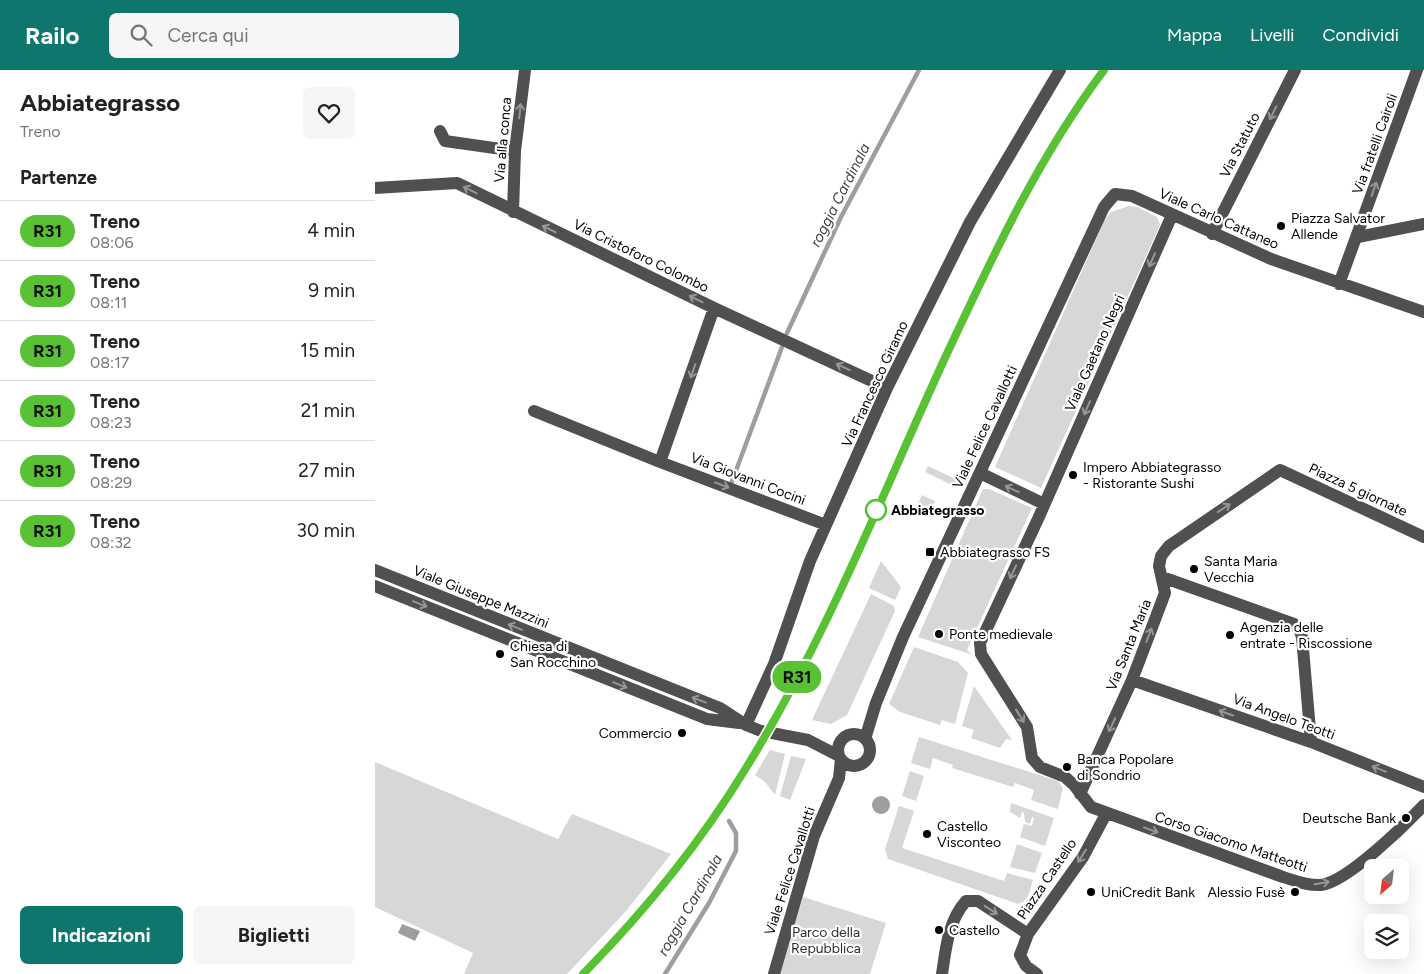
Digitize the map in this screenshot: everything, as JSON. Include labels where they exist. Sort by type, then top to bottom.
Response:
[{"type":"street","name":"Via alla conca","points":[[513,212],[515,151],[525,70]]},
{"type":"street","name":"Via Francesco Giramo","points":[[744,724],[774,664],[810,561],[887,388],[970,222],[1061,70]]},
{"type":"street","name":"Via Statuto","points":[[1212,234],[1295,70]]},
{"type":"street","name":"Via fratelli Cairoli","points":[[1339,284],[1358,237],[1417,70]]},
{"type":"street","points":[[440,131],[445,142],[515,151]]},
{"type":"street","name":"Via Cristoforo Colombo","points":[[375,188],[457,183],[513,212],[714,308],[887,388]]},
{"type":"street","name":"Viale Carlo Cattaneo","points":[[1115,194],[1132,196],[1212,234],[1271,259],[1424,312]]},
{"type":"street","name":"Viale Felice Cavallotti","points":[[865,739],[876,703],[903,637],[1103,207],[1115,194]]},
{"type":"street","name":"Viale Gaetano Negri","points":[[1077,789],[1065,777],[1040,767],[1032,758],[1027,727],[981,654],[980,643],[1045,504],[1172,215]]},
{"type":"street","points":[[1358,237],[1424,224]]},
{"type":"street","points":[[660,462],[714,308]]},
{"type":"street","name":"Via Giovanni Cocini","points":[[535,411],[660,462],[826,525]]},
{"type":"street","name":"Piazza 5 giornate","points":[[1280,470],[1424,537]]},
{"type":"street","name":"Via Santa Maria","points":[[1077,789],[1132,680],[1165,592],[1159,566],[1161,556],[1169,546],[1280,470]]},
{"type":"street","points":[[980,473],[1045,504]]},
{"type":"street","name":"Viale Giuseppe Mazzini","points":[[375,570],[720,708],[744,724],[761,731],[808,740],[846,737]]},
{"type":"street","points":[[1162,577],[1268,614],[1293,624],[1299,629],[1302,637],[1311,742]]},
{"type":"street","name":"Viale Giuseppe Mazzini","points":[[375,586],[707,719],[744,724]]},
{"type":"street","name":"Via Angelo Teotti","points":[[1132,680],[1311,742],[1424,787]]},
{"type":"street","name":"Viale Felice Cavallotti","points":[[846,737],[876,703]]},
{"type":"street","points":[[859,736],[865,739],[869,746],[869,756],[862,764],[843,760],[839,747],[846,737],[859,736]]},
{"type":"street","name":"Viale Giuseppe Mazzini","points":[[808,740],[843,760]]},
{"type":"street","name":"Viale Felice Cavallotti","points":[[774,974],[814,836],[839,778],[843,760]]},
{"type":"street","name":"Corso Giacomo Matteotti","points":[[1077,789],[1091,807],[1105,814],[1305,884],[1322,885],[1341,878],[1424,805]]},
{"type":"street","name":"Piazza Castello","points":[[1037,974],[1026,966],[1020,955],[1028,934],[1083,857],[1105,814]]},
{"type":"street","name":"Piazza Castello","points":[[943,974],[947,945],[955,913],[966,901],[978,902],[1028,934]]},
{"type":"green space","points":[[1129,206],[1137,207],[1157,217],[1160,224],[1041,488],[995,467],[1105,219],[1111,212]]},
{"type":"green space","points":[[928,466],[958,480],[956,487],[925,472]]},
{"type":"green space","points":[[983,489],[989,489],[1032,508],[967,650],[973,655],[918,637]]},
{"type":"green space","points":[[922,495],[935,501],[933,506],[918,513],[915,510]]},
{"type":"green space","points":[[881,561],[901,587],[895,600],[869,588]]},
{"type":"green space","points":[[871,594],[894,606],[895,611],[847,715],[831,724],[812,720]]},
{"type":"green space","points":[[914,647],[958,662],[968,673],[955,724],[942,720],[940,725],[900,712],[889,704]]},
{"type":"green space","points":[[974,686],[1012,740],[1006,739],[1000,748],[971,738],[974,730],[962,726]]},
{"type":"green space","points":[[919,737],[1058,781],[1063,788],[1058,809],[1031,800],[1034,790],[1015,783],[1013,787],[952,768],[953,765],[933,758],[930,769],[911,763]]},
{"type":"green space","points":[[770,750],[785,754],[775,795],[765,782],[755,775]]},
{"type":"green space","points":[[791,756],[806,759],[790,800],[780,796]]},
{"type":"green space","points":[[375,762],[558,839],[572,814],[671,854],[627,910],[567,974],[464,974],[473,953],[375,907]]},
{"type":"green space","points":[[910,771],[924,776],[916,801],[902,796]]},
{"type":"green space","points":[[1011,803],[1054,818],[1045,846],[1020,837],[1024,824],[1032,826],[1034,818],[1032,817],[1030,824],[1025,822],[1024,813],[1022,812],[1020,818],[1010,812]]},
{"type":"green space","points":[[899,806],[914,811],[902,848],[1004,881],[1007,873],[1033,880],[1027,898],[1018,904],[888,859],[885,849]]},
{"type":"green space","points":[[1017,844],[1042,853],[1035,873],[1010,867]]},
{"type":"green space","name":"Parco della Repubblica","points":[[803,897],[886,923],[870,974],[780,974]]},
{"type":"shaded area","points":[[881,796],[887,799],[890,805],[887,811],[881,814],[875,811],[872,805],[875,799]]},
{"type":"shaded area","points":[[402,924],[420,931],[415,941],[398,933]]},
{"type":"waterway","name":"roggia Cardinala","points":[[787,333],[841,217],[919,70]]},
{"type":"waterway","name":"roggia Cardinala","points":[[731,484],[782,347]]},
{"type":"waterway","name":"roggia Cardinala","points":[[665,974],[709,903],[736,851],[736,833],[729,821]]},
{"type":"railway","points":[[583,974],[650,902],[691,850],[729,796],[775,719],[828,617],[946,355],[1017,208],[1058,137],[1104,70]]},
{"type":"train","name":"R31","points":[[583,974],[639,913],[676,868],[745,770],[767,732],[827,618],[986,270],[1016,210],[1053,145],[1104,70]]},
{"type":"place","name":"Piazza Salvator Allende","points":[[1281,226]]},
{"type":"place","name":"Impero Abbiategrasso - Ristorante Sushi","points":[[1073,475]]},
{"type":"place","name":"Abbiategrasso","points":[[876,510]]},
{"type":"place","name":"Abbiategrasso FS","points":[[930,552]]},
{"type":"place","name":"Santa Maria Vecchia","points":[[1194,569]]},
{"type":"place","name":"Ponte medievale","points":[[939,634]]},
{"type":"place","name":"Agenzia delle entrate - Riscossione","points":[[1230,635]]},
{"type":"place","name":"Chiesa di San Rocchino","points":[[500,654]]},
{"type":"place","name":"Commercio","points":[[682,733]]},
{"type":"place","name":"Banca Popolare di Sondrio","points":[[1067,767]]},
{"type":"place","name":"Deutsche Bank","points":[[1406,818]]},
{"type":"place","name":"Castello Visconteo","points":[[927,834]]},
{"type":"place","name":"UniCredit Bank","points":[[1091,892]]},
{"type":"place","name":"Alessio Fusè","points":[[1295,892]]},
{"type":"place","name":"Castello","points":[[939,930]]}]
